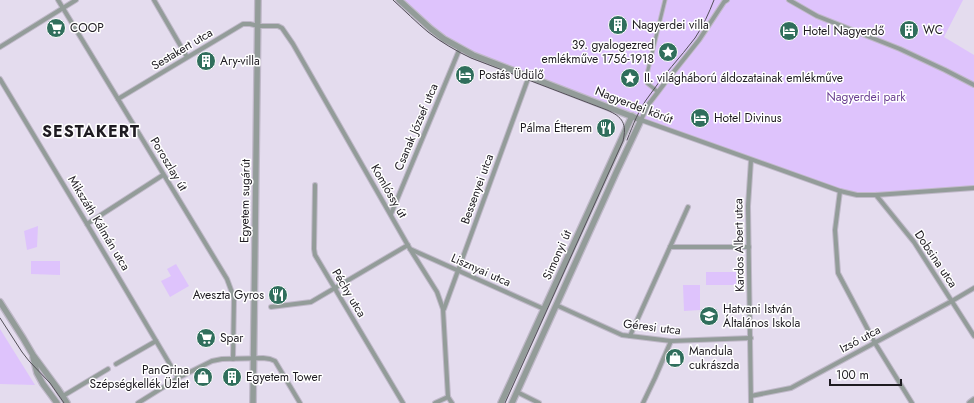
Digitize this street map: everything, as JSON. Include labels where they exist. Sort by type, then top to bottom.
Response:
[{"type":"street","name":"Poroszlay út","points":[[58,0],[227,279],[234,298],[233,359]]},
{"type":"street","points":[[0,47],[76,0]]},
{"type":"street","points":[[154,0],[187,57]]},
{"type":"street","name":"Egyetem sugárút","points":[[253,403],[258,0]]},
{"type":"street","name":"Nagyerdei körút","points":[[399,0],[444,39],[473,55],[641,120],[840,191],[857,195],[876,196],[974,188]]},
{"type":"street","points":[[658,92],[647,83],[646,78],[665,0]]},
{"type":"street","points":[[789,0],[817,16],[900,49],[974,85]]},
{"type":"street","points":[[641,120],[648,105],[726,1]]},
{"type":"street","name":"Sestakert utca","points":[[118,99],[243,24],[258,26]]},
{"type":"street","name":"Komlóssy út","points":[[258,26],[278,26],[282,28],[409,247],[437,292],[443,309],[448,397]]},
{"type":"street","name":"Csanak József utca","points":[[390,214],[460,48]]},
{"type":"street","name":"Bessenyei utca","points":[[443,309],[529,76]]},
{"type":"street","name":"Mikszáth Kálmán utca","points":[[1,81],[178,378]]},
{"type":"street","name":"Simonyi út","points":[[501,403],[632,116]]},
{"type":"street","name":"Simonyi út","points":[[512,403],[641,120]]},
{"type":"street","name":"Kardos Albert utca","points":[[751,160],[748,206],[751,403]]},
{"type":"street","points":[[87,224],[163,175]]},
{"type":"street","name":"Péchy utca","points":[[315,184],[315,255],[403,403]]},
{"type":"street","points":[[840,191],[835,230],[838,273],[875,343],[912,403]]},
{"type":"street","name":"Dobsina utca","points":[[876,196],[914,242],[974,336]]},
{"type":"street","points":[[630,336],[688,207]]},
{"type":"street","points":[[271,307],[311,302],[409,247]]},
{"type":"street","name":"Lisznyai utca","points":[[409,247],[544,309]]},
{"type":"street","points":[[670,247],[749,247]]},
{"type":"street","name":"Izsó utca","points":[[751,396],[791,388],[974,288]]},
{"type":"street","points":[[0,302],[33,355],[67,403]]},
{"type":"street","name":"Géresi utca","points":[[556,306],[622,335],[671,342],[751,338]]},
{"type":"street","points":[[116,364],[156,340]]},
{"type":"street","points":[[643,403],[671,342]]},
{"type":"street","points":[[33,355],[37,373],[57,403]]},
{"type":"street","points":[[138,403],[178,378],[212,361],[222,359],[270,359],[275,361],[300,403]]},
{"type":"street","points":[[63,396],[108,369]]},
{"type":"street","points":[[517,392],[540,403]]},
{"type":"street","points":[[435,403],[448,397],[452,403]]},
{"type":"street","points":[[970,403],[974,400]]},
{"type":"green space","name":"Nagyerdei park","points":[[403,0],[963,0],[944,37],[974,55],[974,188],[876,195],[840,191],[737,155],[460,48],[434,29]]},
{"type":"green space","points":[[38,226],[37,247],[27,250],[24,231]]},
{"type":"green space","points":[[31,261],[60,261],[60,275],[31,274]]},
{"type":"green space","points":[[176,264],[189,286],[170,297],[161,281],[171,276],[167,269]]},
{"type":"green space","points":[[706,272],[736,272],[736,285],[706,285]]},
{"type":"green space","points":[[683,285],[700,285],[700,310],[684,311]]},
{"type":"green space","points":[[0,329],[35,385],[0,384]]},
{"type":"tram line","points":[[393,0],[428,32],[443,43],[471,58],[607,110],[617,115],[624,126],[623,141],[505,403]]},
{"type":"tram line","points":[[627,140],[636,117],[645,101],[695,38],[701,29],[714,0]]},
{"type":"tram line","points":[[0,318],[22,352],[50,383],[64,403]]},
{"type":"place","name":"Nagyerdei villa","points":[[618,25]]},
{"type":"place","name":"COOP","points":[[56,28]]},
{"type":"place","name":"WC","points":[[909,30]]},
{"type":"place","name":"Hotel Nagyerdő","points":[[789,31]]},
{"type":"place","name":"39. gyalogezred emlékműve 1756-1918","points":[[668,52]]},
{"type":"place","name":"Ary-villa","points":[[206,61]]},
{"type":"place","name":"Postás Üdülő","points":[[465,75]]},
{"type":"place","name":"II. világháború áldozatainak emlékműve","points":[[630,78]]},
{"type":"place","name":"Hotel Divinus","points":[[700,118]]},
{"type":"place","name":"Pálma Étterem","points":[[606,128]]},
{"type":"place","name":"Aveszta Gyros","points":[[278,295]]},
{"type":"place","name":"Hatvani István Általános Iskola","points":[[709,316]]},
{"type":"place","name":"Spar","points":[[206,338]]},
{"type":"place","name":"Mandula cukrászda","points":[[675,358]]},
{"type":"place","name":"PanGrina Szépségkellék Üzlet","points":[[203,377]]},
{"type":"place","name":"Egyetem Tower","points":[[232,377]]},
{"type":"district","name":"SESTAKERT","points":[[91,131]]}]
